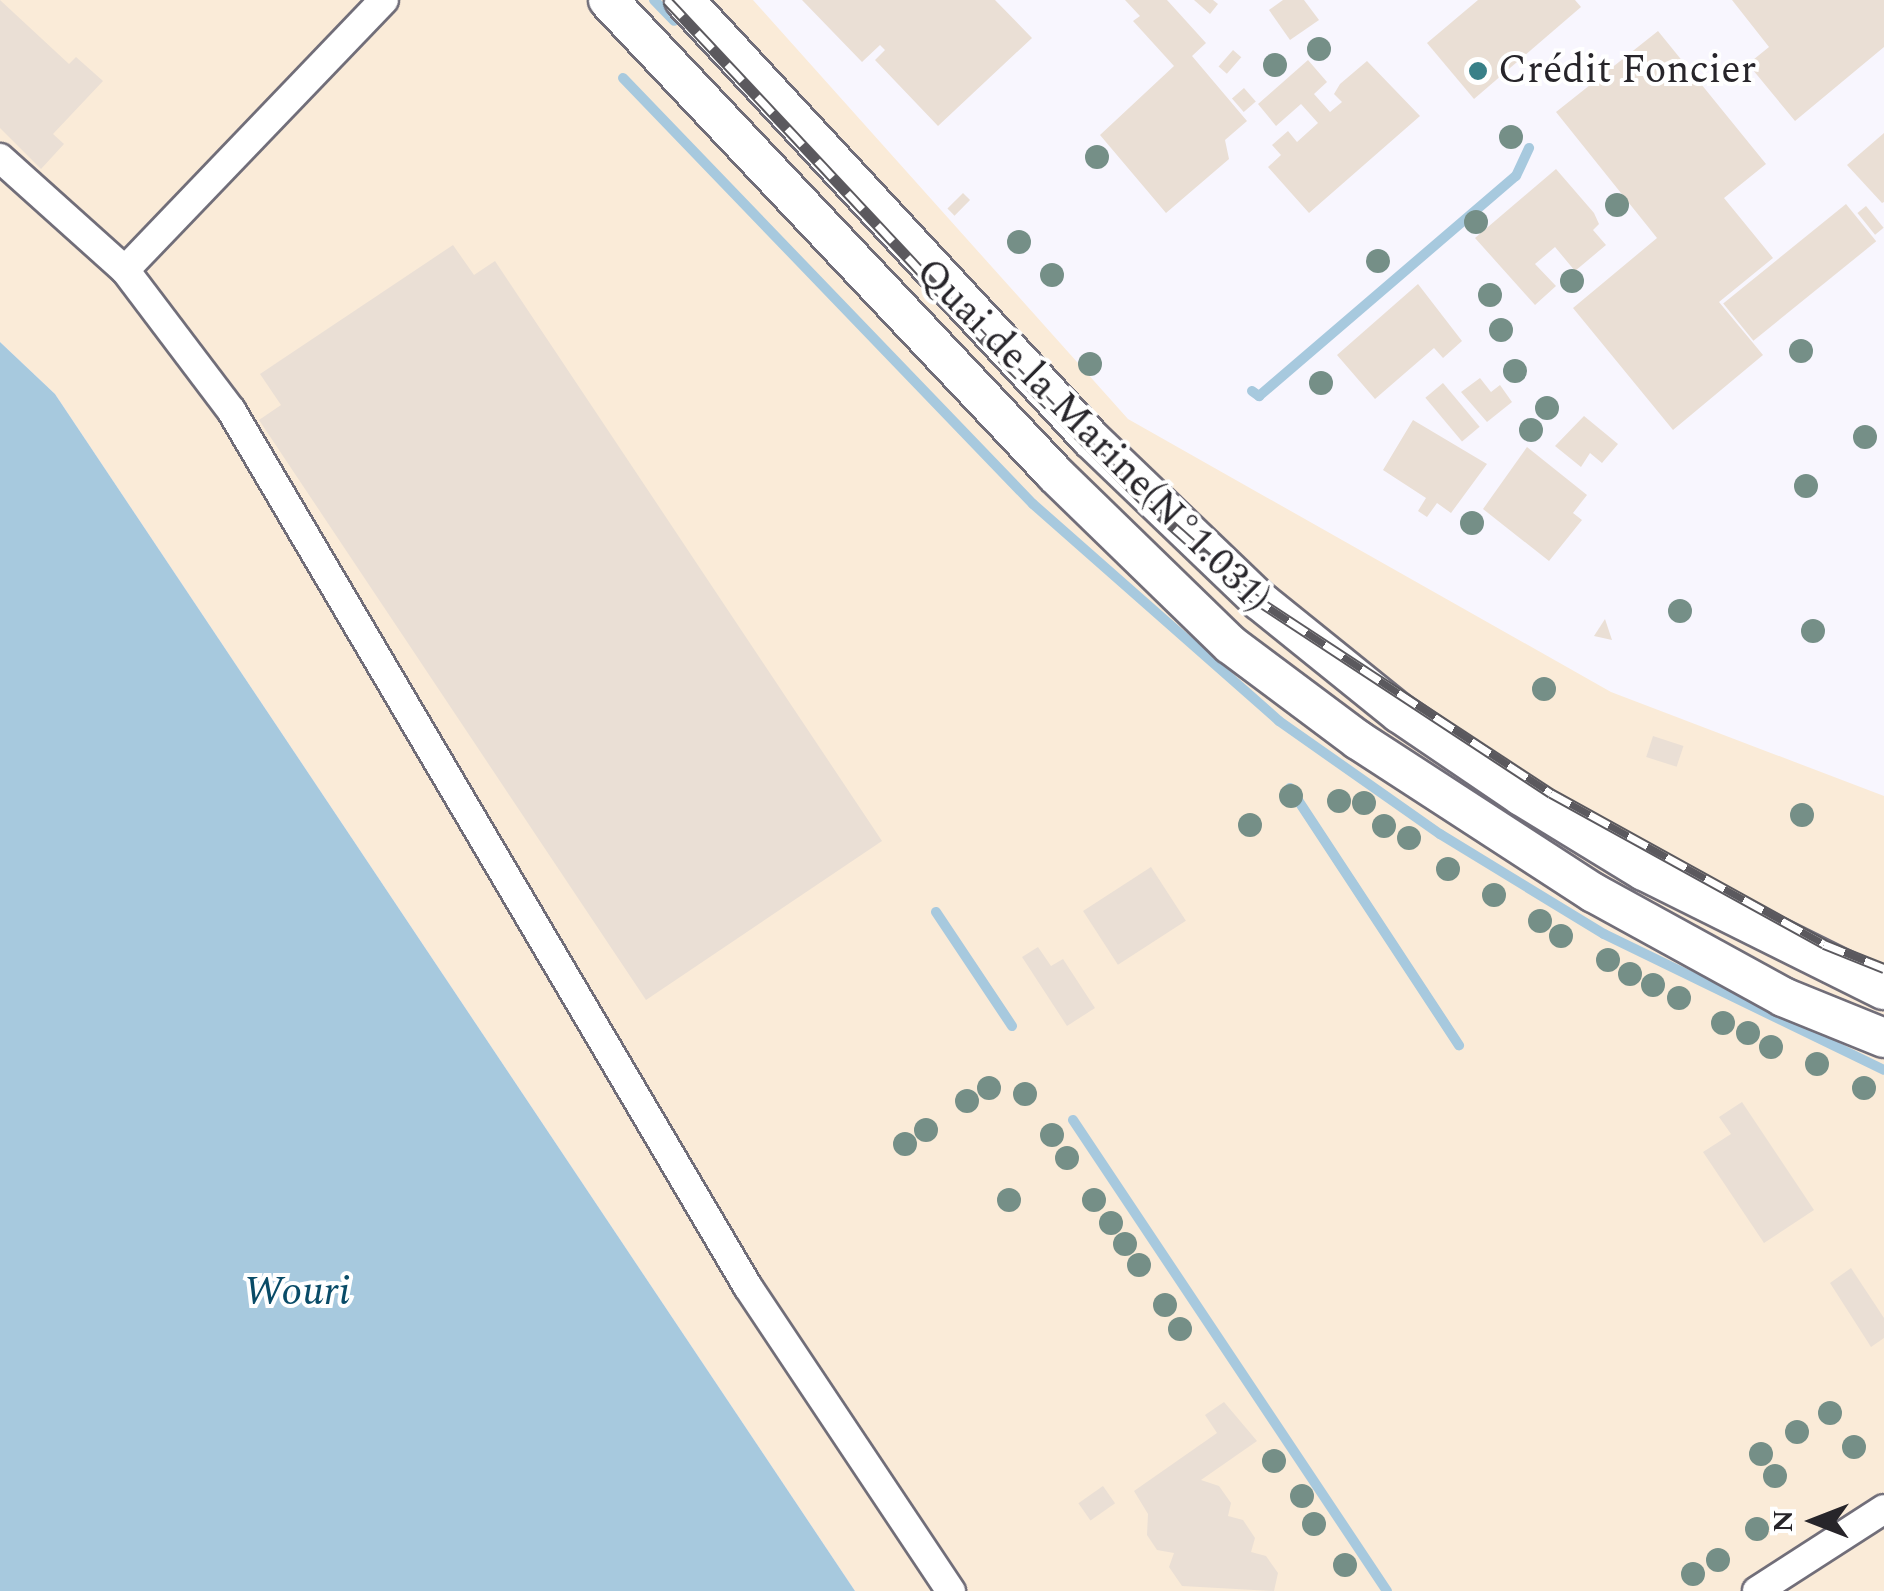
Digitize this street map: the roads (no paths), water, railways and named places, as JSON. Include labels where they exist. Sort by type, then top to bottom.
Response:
[{"type":"street","name":"Quai de la Marine(N°1.031)","points":[[608,0],[1055,474],[1231,645],[1358,740],[1594,893],[1784,997],[1884,1038]]},
{"type":"street","name":"Quai de la Marine(N°1.031)","points":[[684,0],[1091,439],[1260,600],[1399,714],[1548,812],[1660,880],[1884,990]]},
{"type":"street","points":[[124,270],[366,7]]},
{"type":"street","points":[[0,158],[124,270],[232,410],[748,1288],[951,1591]]},
{"type":"street","points":[[1757,1591],[1884,1509]]},
{"type":"water","name":"Wouri","points":[[0,342],[55,394],[855,1591],[0,1591]]},
{"type":"waterway","points":[[654,0],[674,21]]},
{"type":"waterway","points":[[623,78],[1033,504],[1279,721],[1440,834],[1604,934],[1884,1070]]},
{"type":"waterway","points":[[1252,391],[1259,396],[1516,176],[1529,148]]},
{"type":"waterway","points":[[1290,788],[1459,1045]]},
{"type":"waterway","points":[[936,912],[1012,1026]]},
{"type":"waterway","points":[[1073,1120],[1387,1591]]},
{"type":"railway","points":[[667,0],[1007,363],[1142,499],[1251,596],[1551,793],[1824,944],[1884,968]]},
{"type":"place","name":"Crédit Foncier","points":[[1478,71]]}]
